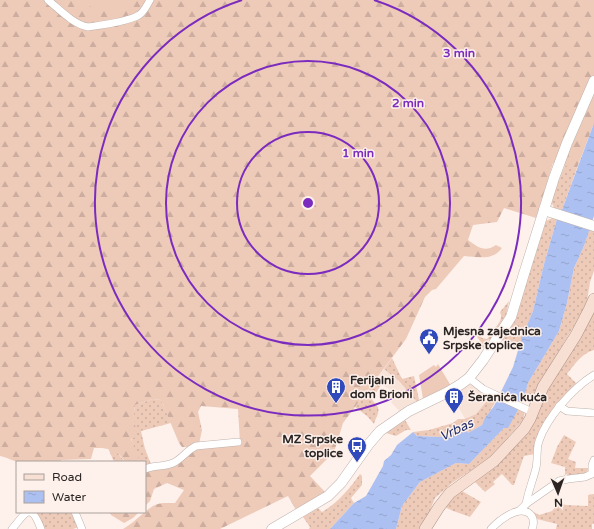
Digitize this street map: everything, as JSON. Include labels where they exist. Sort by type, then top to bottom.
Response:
[{"type":"main road","points":[[426,529],[439,507],[450,493],[494,461],[524,429],[543,387],[576,335],[590,310],[594,299]]},
{"type":"street","points":[[48,0],[71,19],[83,26],[88,27],[130,19],[139,15],[150,0]]},
{"type":"street","points":[[272,529],[328,496],[341,483],[371,440],[388,425],[418,406],[453,389],[469,378],[483,360],[511,317],[544,210],[567,143],[594,81]]},
{"type":"street","points":[[544,210],[594,226]]},
{"type":"street","points":[[526,504],[535,469],[540,439],[559,406],[584,382],[594,375]]},
{"type":"street","points":[[469,378],[475,384],[490,393],[532,412]]},
{"type":"street","points":[[559,406],[567,411],[594,413]]},
{"type":"street","points":[[146,469],[175,462],[191,448],[196,446],[238,442]]},
{"type":"street","points":[[491,529],[501,520],[520,510],[526,504],[561,480],[585,477],[593,473],[592,466],[594,460]]},
{"type":"street","points":[[520,510],[526,511],[531,515],[533,520],[532,529]]},
{"type":"street","points":[[12,529],[26,513]]},
{"type":"street","points":[[33,513],[36,516],[41,529]]},
{"type":"street","points":[[75,513],[82,529]]},
{"type":"shaded area","points":[[384,369],[399,381],[417,402],[400,412],[391,402],[396,397],[391,390],[375,381]]},
{"type":"shaded area","points":[[466,383],[490,393],[490,399],[476,414],[465,419],[451,393]]},
{"type":"green space","points":[[0,0],[594,0],[594,123],[577,168],[553,163],[536,218],[504,208],[497,222],[473,225],[468,240],[485,249],[496,245],[502,248],[490,257],[464,256],[436,289],[432,290],[425,297],[406,339],[343,423],[334,452],[310,476],[325,492],[296,510],[288,496],[220,529],[123,529],[155,505],[175,503],[184,490],[167,483],[154,489],[150,501],[146,505],[146,471],[164,468],[199,448],[240,443],[238,409],[201,406],[198,412],[202,430],[199,444],[182,447],[161,400],[153,399],[135,405],[136,437],[131,439],[137,451],[139,461],[124,461],[116,452],[99,448],[94,448],[91,459],[16,461],[0,456]]},
{"type":"green space","points":[[78,0],[131,0],[117,8],[104,10],[92,7]]},
{"type":"green space","points":[[565,165],[577,168],[562,210],[554,208],[551,201]]},
{"type":"green space","points":[[552,218],[557,219],[544,264],[533,311],[518,349],[502,340],[509,331],[515,319],[546,221]]},
{"type":"green space","points":[[589,230],[594,231],[594,271],[590,282],[587,301],[581,314],[531,398],[521,403],[528,383],[559,331],[567,303],[574,268],[584,246]]},
{"type":"green space","points":[[509,301],[505,320],[483,348],[479,345],[481,342],[477,337],[479,335],[482,338],[488,338],[500,321],[500,312]]},
{"type":"green space","points":[[594,314],[594,350],[586,354],[575,363],[567,374],[578,385],[557,405],[535,454],[524,456],[514,485],[512,485],[502,474],[493,482],[495,484],[485,492],[475,482],[495,466],[547,391]]},
{"type":"green space","points":[[392,358],[402,379],[414,376],[419,400],[417,402],[399,381],[384,369]]},
{"type":"green space","points":[[438,364],[451,386],[423,399],[419,375],[434,365],[436,367]]},
{"type":"green space","points":[[375,381],[381,385],[372,399],[378,407],[378,414],[374,424],[367,416],[355,407]]},
{"type":"green space","points":[[489,395],[497,399],[482,425],[468,433],[454,430],[440,437],[417,436],[413,432],[429,430],[476,414],[487,401],[488,402],[490,399],[488,398]]},
{"type":"green space","points":[[153,399],[161,400],[171,423],[141,431],[145,449],[151,464],[146,466],[146,461],[139,461],[132,441],[131,433],[135,405]]},
{"type":"green space","points":[[519,408],[525,412],[523,420],[519,425],[489,458],[452,483],[435,498],[429,513],[419,529],[396,529],[402,506],[420,482],[456,463],[469,464],[504,428]]},
{"type":"green space","points":[[405,420],[411,430],[406,430],[396,436],[386,433]]},
{"type":"green space","points":[[564,435],[576,442],[568,459],[576,462],[575,468],[589,468],[586,473],[564,477],[565,467],[551,463],[557,447]]},
{"type":"green space","points":[[108,448],[117,452],[124,461],[114,461]]},
{"type":"green space","points":[[360,474],[362,476],[362,485],[351,498],[354,503],[330,529],[309,529],[310,527],[303,517],[318,508],[322,512],[334,504]]},
{"type":"green space","points":[[462,491],[481,502],[470,517],[444,506],[456,494]]},
{"type":"green space","points":[[594,494],[594,524],[592,524],[592,529],[556,529],[557,524],[537,519],[532,511],[539,515],[552,511],[559,503],[566,505],[588,506],[588,495]]},
{"type":"green space","points":[[37,513],[73,513],[79,527],[73,529],[44,529]]},
{"type":"green space","points":[[110,513],[138,513],[124,523]]},
{"type":"water","points":[[594,123],[594,216],[584,246],[574,268],[567,303],[559,331],[528,383],[524,398],[508,428],[504,428],[469,464],[456,463],[420,482],[402,506],[396,529],[330,529],[354,503],[366,496],[383,466],[384,461],[391,455],[397,445],[413,432],[417,436],[440,437],[463,427],[468,433],[482,425],[485,418],[494,406],[513,367],[522,337],[533,311],[544,264],[557,219],[562,210]]},
{"type":"place","name":"Mjesna zajednica Srpske toplice","points":[[429,355]]},
{"type":"place","name":"Ferijalni dom Brioni","points":[[336,404]]},
{"type":"place","name":"Šeranića kuća","points":[[454,414]]},
{"type":"place","name":"MZ Srpske toplice","points":[[357,463]]},
{"type":"water label","name":"Vrbas","points":[[456,429]]}]
